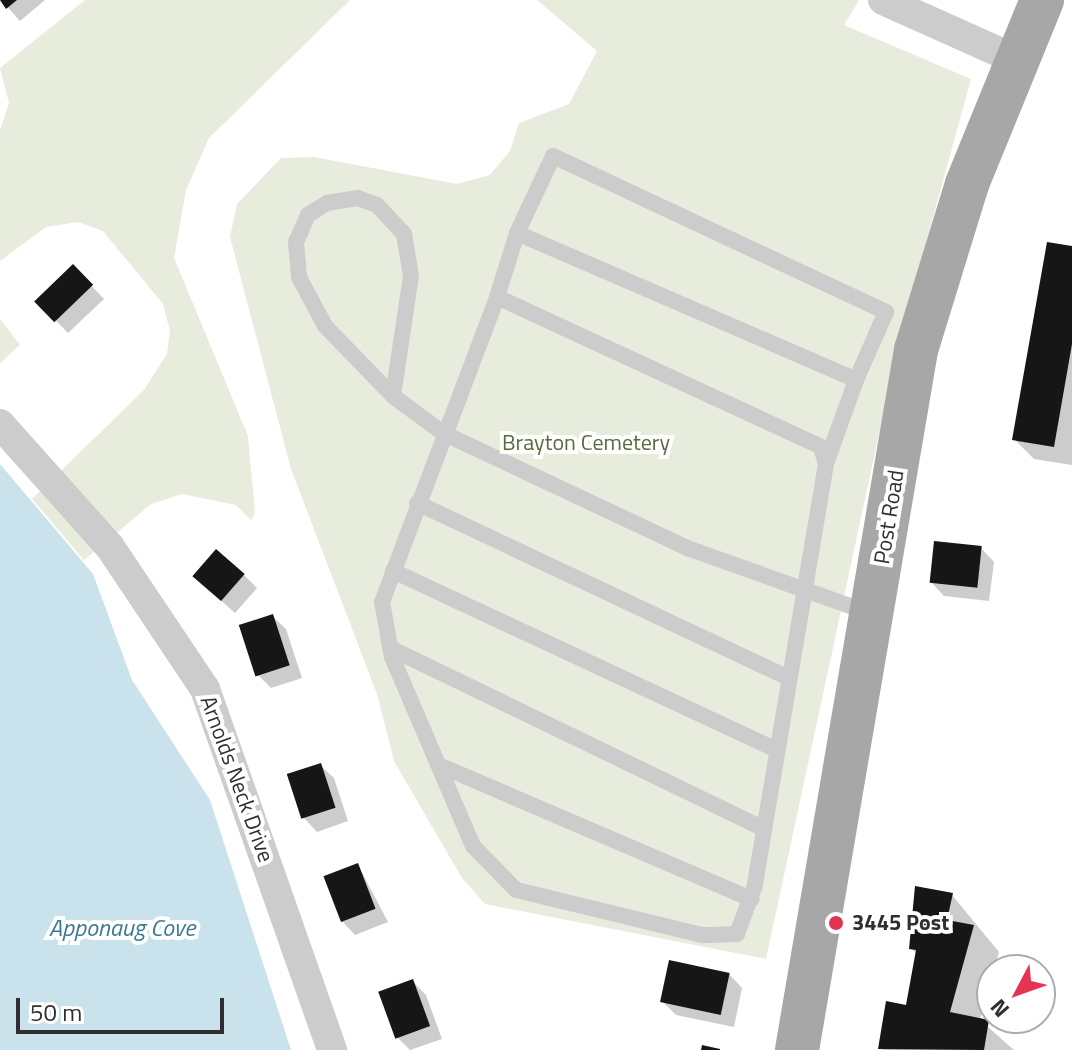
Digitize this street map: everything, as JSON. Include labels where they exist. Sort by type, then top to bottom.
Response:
[{"type":"main road","name":"Post Road","points":[[797,1050],[916,350],[967,184],[1042,0]]},
{"type":"street","points":[[883,0],[1017,60]]},
{"type":"street","name":"Arnolds Neck Drive","points":[[0,424],[110,547],[205,689],[332,1050]]},
{"type":"lane","points":[[553,156],[886,312],[856,380],[826,464],[752,899],[737,934],[702,935],[516,890],[473,846],[390,648],[382,602],[443,433],[497,297],[517,233],[553,156]]},
{"type":"lane","points":[[393,396],[411,276],[404,234],[377,205],[358,198],[327,203],[308,215],[296,242],[299,277],[325,326],[393,396],[443,433],[804,595],[873,613]]},
{"type":"lane","points":[[517,233],[856,380]]},
{"type":"lane","points":[[497,297],[821,447],[826,464]]},
{"type":"lane","points":[[417,503],[789,678]]},
{"type":"lane","points":[[393,571],[777,750]]},
{"type":"lane","points":[[390,648],[763,828]]},
{"type":"lane","points":[[441,766],[752,899]]},
{"type":"green space","points":[[85,0],[350,0],[209,138],[186,190],[174,258],[248,436],[255,513],[251,520],[236,505],[182,494],[151,504],[84,560],[32,499],[144,390],[167,354],[170,331],[163,304],[103,231],[78,222],[46,227],[0,261],[0,130],[9,103],[0,68]]},
{"type":"green space","name":"Brayton Cemetery","points":[[537,0],[859,0],[844,25],[971,79],[899,341],[766,959],[485,904],[462,878],[394,761],[377,694],[291,469],[230,237],[237,204],[281,158],[314,157],[457,184],[490,175],[510,151],[519,123],[569,104],[597,51]]},
{"type":"green space","points":[[0,319],[20,345],[0,363]]},
{"type":"water","name":"Apponaug Cove","points":[[0,464],[93,574],[132,680],[210,800],[291,1050],[0,1050]]},
{"type":"building","points":[[0,0],[17,0],[6,9]]},
{"type":"building","points":[[1047,242],[1072,246],[1072,344],[1054,447],[1012,440]]},
{"type":"building","points":[[73,264],[93,285],[54,322],[34,302]]},
{"type":"building","points":[[934,541],[982,546],[977,588],[930,583]]},
{"type":"building","points":[[216,549],[245,574],[221,601],[192,576]]},
{"type":"building","points":[[273,614],[290,665],[255,676],[239,625]]},
{"type":"building","points":[[321,763],[336,808],[301,819],[287,774]]},
{"type":"building","points":[[358,863],[376,909],[341,922],[323,876]]},
{"type":"building","points":[[915,886],[953,893],[947,920],[974,925],[950,1012],[976,1017],[976,1034],[987,1034],[984,1050],[878,1049],[886,1001],[906,1005],[916,950],[909,949]]},
{"type":"building","points":[[669,960],[730,973],[721,1015],[660,1002]]},
{"type":"building","points":[[413,979],[430,1026],[395,1039],[378,992]]},
{"type":"building","points":[[702,1045],[720,1049],[720,1050],[701,1050]]},
{"type":"place","name":"3445 Post","points":[[836,923]]}]
